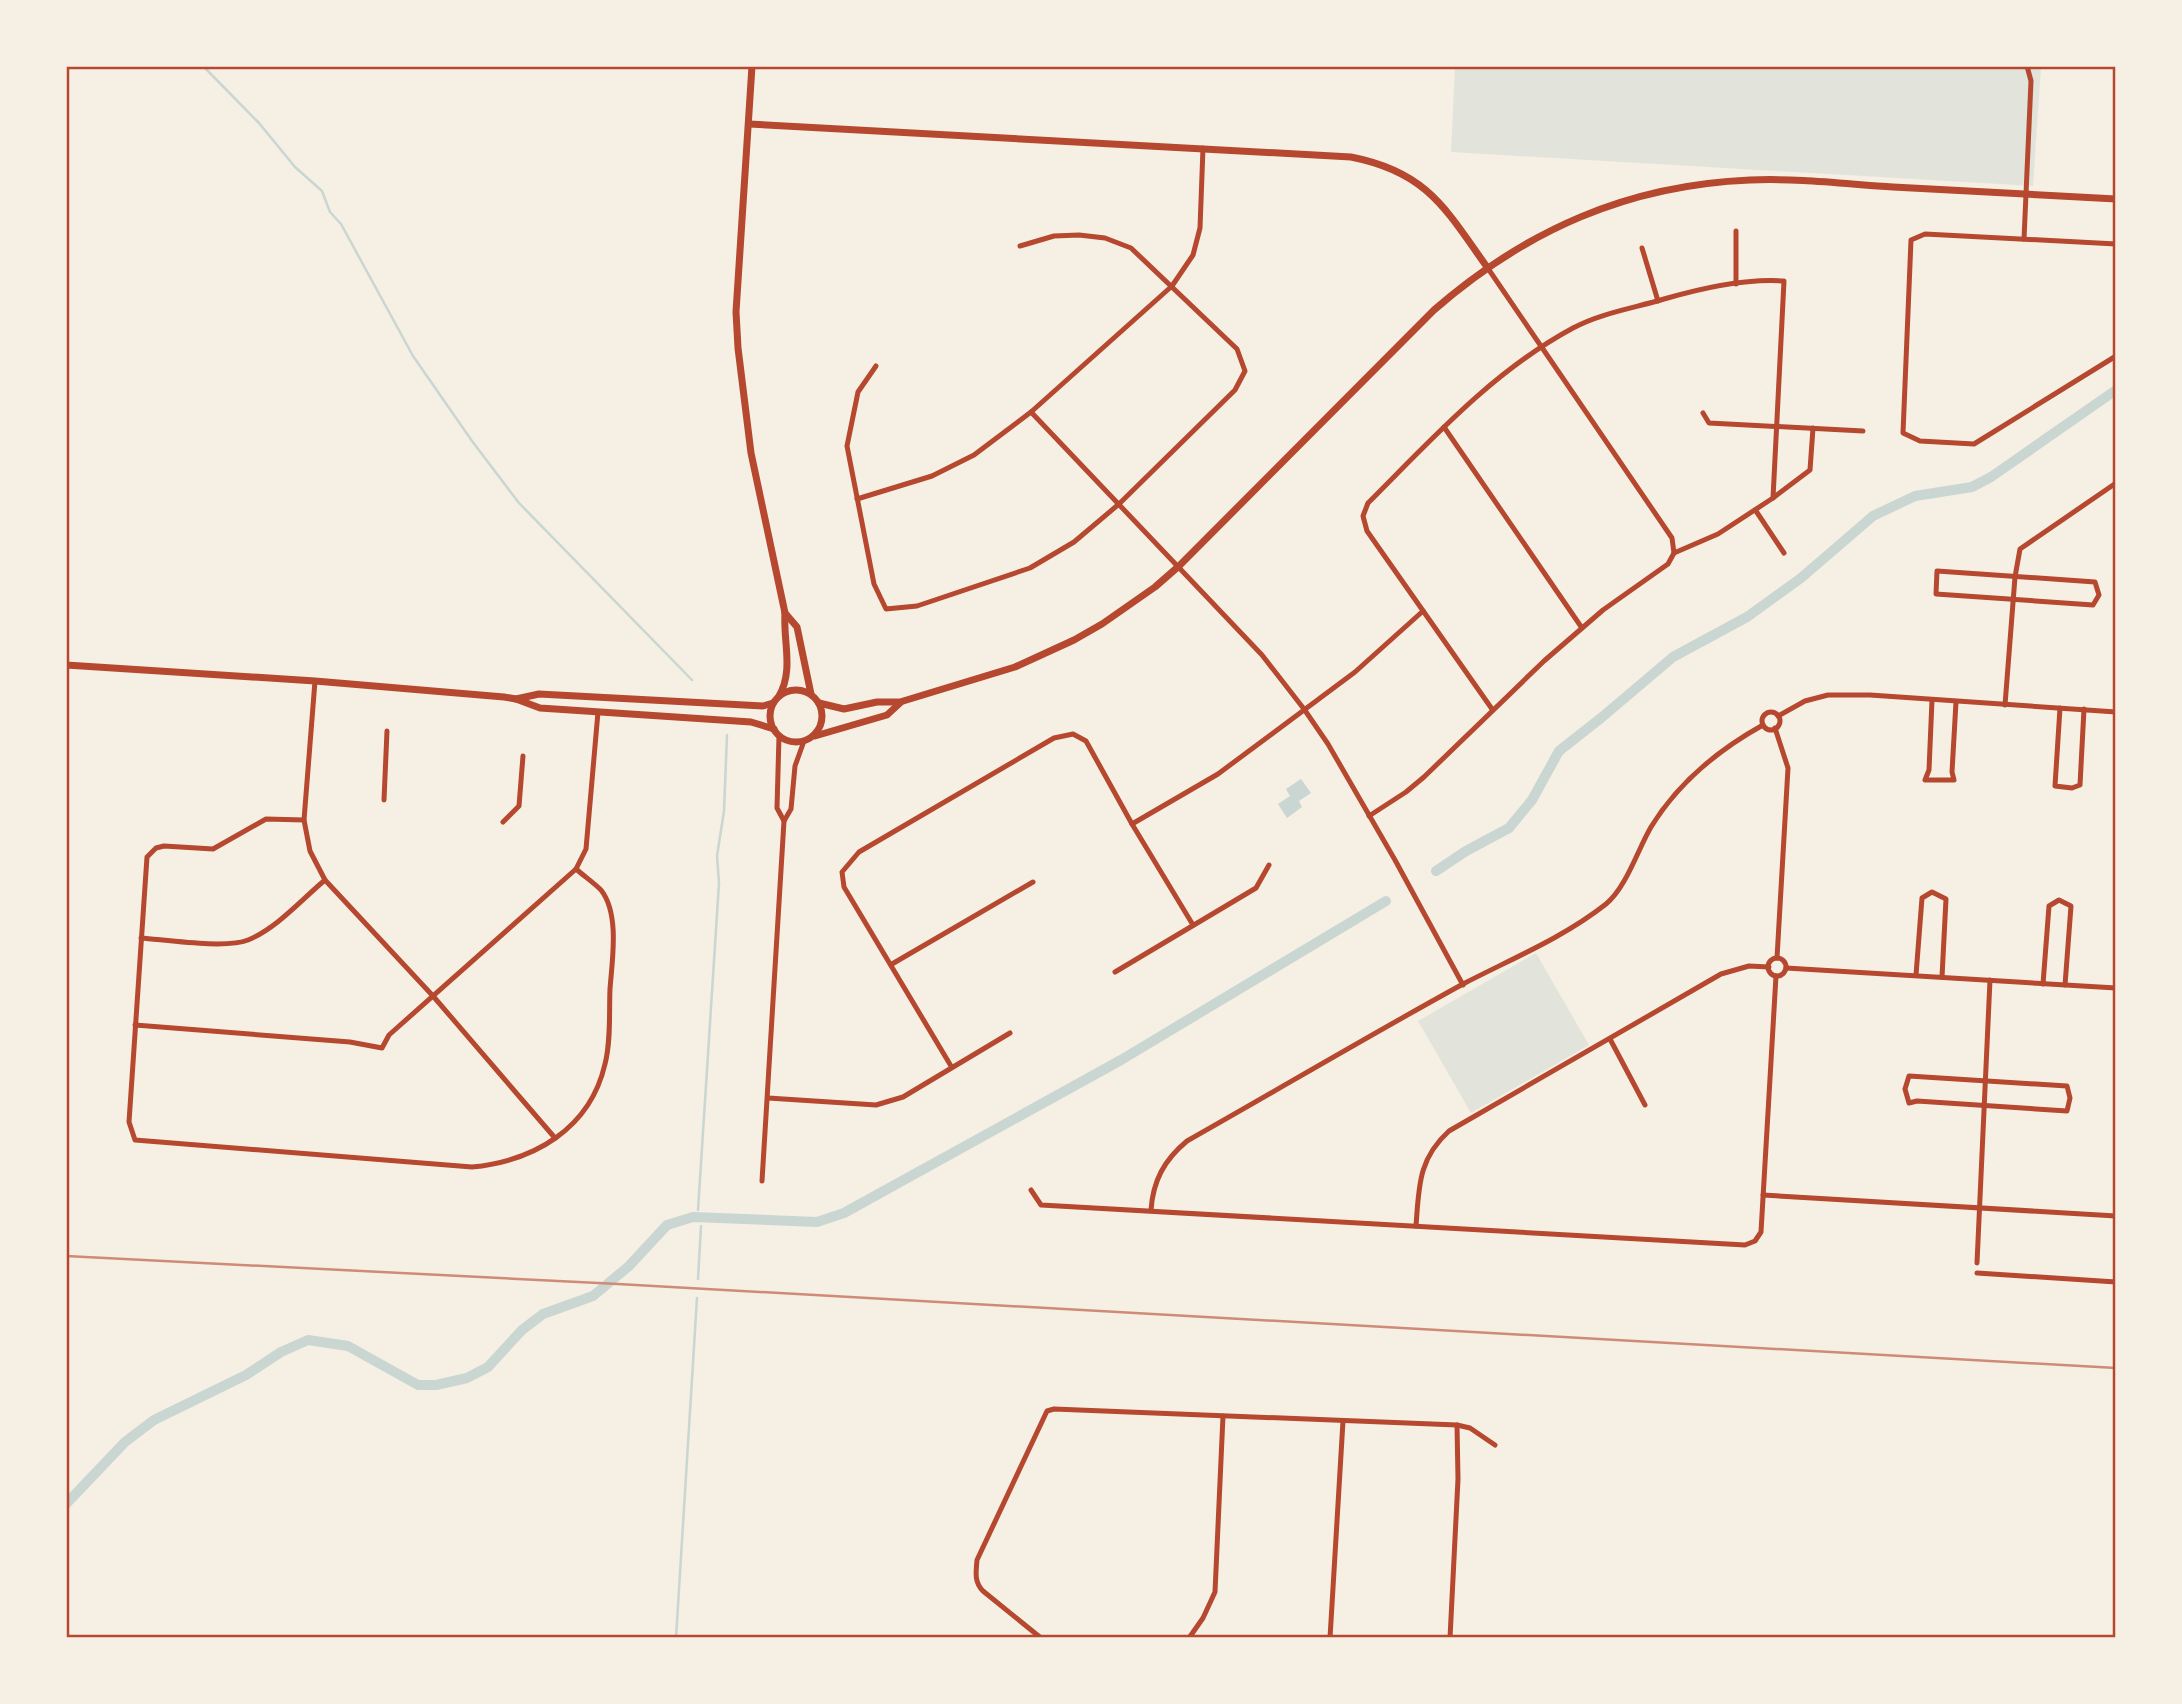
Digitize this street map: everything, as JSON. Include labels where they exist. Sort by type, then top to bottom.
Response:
[{"type":"street","points":[[752,66],[736,312],[738,348],[751,453],[785,613],[788,667],[784,687],[770,712],[776,732],[778,808],[783,821],[762,1181]]},
{"type":"street","points":[[2024,239],[2031,81],[2027,66]]},
{"type":"street","points":[[749,124],[1351,157],[1391,168],[1413,179],[1433,195],[1487,267],[1672,538],[1674,553]]},
{"type":"street","points":[[857,499],[932,476],[974,456],[1031,412],[1172,286],[1193,256],[1200,228],[1203,148]]},
{"type":"street","points":[[819,703],[844,709],[877,702],[900,702],[1015,667],[1065,645],[1129,607],[1179,566],[1434,310],[1487,267],[1529,241],[1590,212],[1621,201],[1686,186],[1730,181],[1786,180],[2116,199]]},
{"type":"street","points":[[1736,231],[1737,284]]},
{"type":"street","points":[[2116,244],[1925,234],[1911,240],[1903,433],[1920,441],[1974,444],[2116,356]]},
{"type":"street","points":[[876,366],[858,392],[847,446],[874,584],[886,609],[917,606],[1030,568],[1074,542],[1119,505],[1235,390],[1245,371],[1237,349],[1131,248],[1105,238],[1079,235],[1054,236],[1020,246]]},
{"type":"street","points":[[1642,248],[1658,301]]},
{"type":"street","points":[[1492,709],[1367,531],[1363,516],[1368,503],[1485,390],[1543,347],[1595,318],[1687,292],[1768,279],[1784,281],[1773,498]]},
{"type":"street","points":[[1031,412],[1262,655],[1304,709],[1369,816],[1463,985]]},
{"type":"street","points":[[1703,413],[1709,424],[1863,430]]},
{"type":"street","points":[[1444,427],[1582,628]]},
{"type":"street","points":[[1369,816],[1424,777],[1492,709],[1582,628],[1621,596],[1665,567],[1674,553],[1718,534],[1810,470],[1813,428]]},
{"type":"street","points":[[2005,705],[2015,577],[2020,549],[2116,483]]},
{"type":"street","points":[[1756,510],[1784,553]]},
{"type":"street","points":[[1937,571],[2095,582],[2099,594],[2093,605],[2014,599],[1936,594],[1937,571]]},
{"type":"street","points":[[1132,824],[1218,774],[1372,658],[1423,611]]},
{"type":"street","points":[[783,821],[791,809],[795,766],[808,739],[821,725],[822,718],[819,703],[811,694],[797,627],[785,613]]},
{"type":"street","points":[[66,665],[315,681],[516,699],[540,708],[751,722],[776,732],[787,740],[808,739],[887,715],[900,702]]},
{"type":"street","points":[[315,681],[304,820],[310,851],[325,880],[433,996],[555,1138]]},
{"type":"street","points":[[779,696],[794,690],[811,694]]},
{"type":"street","points":[[516,699],[539,694],[763,706],[773,703]]},
{"type":"street","points":[[1779,716],[1805,701],[1828,695],[2116,712]]},
{"type":"street","points":[[1932,700],[1929,770],[1925,780],[1954,780],[1952,772],[1956,702]]},
{"type":"street","points":[[2060,708],[2055,786],[2072,788],[2080,785],[2084,709]]},
{"type":"street","points":[[135,1025],[350,1042],[382,1048],[389,1035],[576,869],[586,849],[598,712]]},
{"type":"street","points":[[1773,712],[1779,716],[1780,724],[1775,728],[1768,729],[1763,725],[1763,717],[1767,713],[1773,712]]},
{"type":"street","points":[[1151,1210],[1152,1191],[1162,1169],[1173,1153],[1187,1141],[1463,985],[1569,929],[1609,902],[1630,870],[1650,828],[1677,790],[1710,760],[1763,725]]},
{"type":"street","points":[[1775,728],[1788,768],[1777,958]]},
{"type":"street","points":[[384,800],[387,731]]},
{"type":"street","points":[[951,1066],[844,887],[842,872],[859,852],[1054,738],[1073,734],[1086,741],[1132,824],[1194,925]]},
{"type":"street","points":[[503,822],[519,806],[523,756]]},
{"type":"street","points":[[304,820],[266,819],[213,849],[164,846],[156,848],[147,857],[129,1122],[135,1140],[471,1167],[495,1165],[522,1158],[555,1138],[579,1118],[595,1093],[606,1063],[614,926],[602,892],[576,869]]},
{"type":"street","points":[[1115,972],[1256,888],[1269,864]]},
{"type":"street","points":[[141,938],[226,943],[247,940],[279,919],[325,880]]},
{"type":"street","points":[[892,964],[1033,882]]},
{"type":"street","points":[[1916,975],[1922,898],[1932,892],[1946,899],[1942,977]]},
{"type":"street","points":[[2043,984],[2049,906],[2059,900],[2071,906],[2065,985]]},
{"type":"street","points":[[1777,958],[1783,960],[1786,968],[1785,973],[1776,976],[1771,973],[1769,967],[1772,960],[1777,958]]},
{"type":"street","points":[[1416,1226],[1420,1175],[1434,1145],[1449,1131],[1721,974],[1749,966],[1769,967]]},
{"type":"street","points":[[1786,968],[2116,988]]},
{"type":"street","points":[[1031,1190],[1041,1205],[1745,1245],[1755,1241],[1761,1233],[1776,976]]},
{"type":"street","points":[[1977,1263],[1990,980]]},
{"type":"street","points":[[768,1098],[876,1105],[903,1097],[1010,1033]]},
{"type":"street","points":[[1610,1039],[1645,1105]]},
{"type":"street","points":[[1909,1076],[1986,1081],[2067,1086],[2070,1098],[2067,1111],[1917,1101],[1909,1103],[1905,1089],[1909,1076]]},
{"type":"street","points":[[1763,1195],[2116,1216]]},
{"type":"street","points":[[1976,1273],[2116,1282]]},
{"type":"street","points":[[1041,1637],[983,1591],[978,1586],[976,1574],[977,1560],[1047,1411],[1054,1409],[1457,1425],[1470,1428],[1495,1445]]},
{"type":"street","points":[[1189,1637],[1203,1618],[1215,1592],[1223,1416]]},
{"type":"street","points":[[1330,1637],[1343,1421]]},
{"type":"street","points":[[1450,1637],[1458,1479],[1457,1425]]},
{"type":"shaded area","points":[[1455,67],[2041,67],[2033,186],[1451,152]]},
{"type":"shaded area","points":[[1301,779],[1311,793],[1299,801],[1302,807],[1287,818],[1278,804],[1290,796],[1286,789]]},
{"type":"shaded area","points":[[1536,953],[1589,1045],[1471,1113],[1418,1021]]},
{"type":"waterway","points":[[203,66],[259,123],[295,167],[322,191],[330,212],[341,224],[413,356],[519,503],[692,680]]},
{"type":"waterway","points":[[1436,871],[1509,828],[1532,800],[1559,751],[1673,657],[1747,617],[1801,578],[1873,516],[1915,496],[1972,487],[1991,477],[2116,390]]},
{"type":"waterway","points":[[698,1210],[719,883],[717,856],[724,811],[727,735]]},
{"type":"waterway","points":[[66,1504],[125,1442],[154,1420],[246,1375],[281,1352],[308,1340],[348,1346],[418,1385],[436,1385],[467,1378],[488,1367],[522,1330],[543,1314],[593,1296],[629,1266],[667,1225],[693,1217],[817,1222],[844,1213],[1121,1060],[1386,901]]},
{"type":"waterway","points":[[698,1279],[701,1226]]},
{"type":"waterway","points":[[676,1638],[697,1298]]},
{"type":"railway","points":[[66,1256],[618,1284],[2116,1368]]}]
